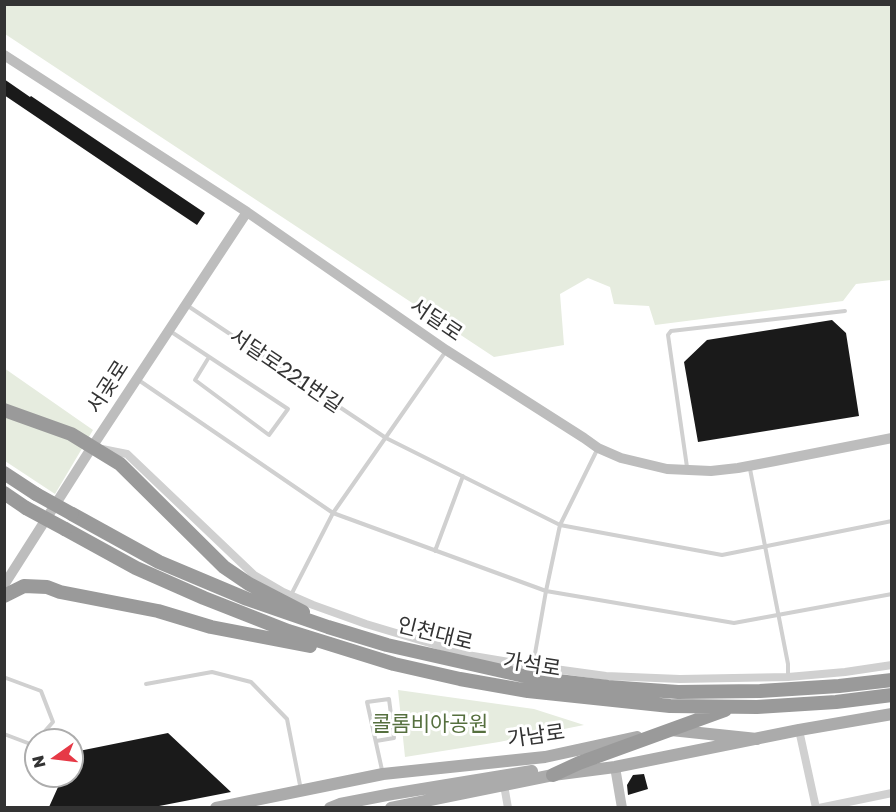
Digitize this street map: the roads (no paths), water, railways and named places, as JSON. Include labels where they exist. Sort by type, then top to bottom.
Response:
[{"type":"highway","points":[[4,410],[71,434],[120,464],[224,567],[249,584],[328,627]]},
{"type":"highway","name":"인천대로","points":[[4,474],[159,562],[247,599],[387,645],[533,678],[678,692],[760,691],[891,680]]},
{"type":"highway","name":"인천대로","points":[[4,493],[26,508],[136,567],[204,598],[288,631],[394,664],[528,691],[670,706],[733,707],[836,702],[891,695]]},
{"type":"highway","points":[[4,596],[24,586],[47,587],[60,592],[158,611],[211,627],[394,664]]},
{"type":"highway","points":[[554,775],[579,763],[733,707]]},
{"type":"main road","name":"가남로","points":[[391,807],[450,802],[504,784],[615,767],[891,714]]},
{"type":"main road","name":"가남로","points":[[216,807],[384,774],[545,757],[671,730],[757,739]]},
{"type":"main road","points":[[330,807],[392,794],[579,763]]},
{"type":"main road","points":[[384,774],[393,778],[397,783],[392,794]]},
{"type":"street","name":"서달로","points":[[4,55],[247,212],[446,350],[598,448],[621,458],[667,470],[711,471],[749,466],[891,438]]},
{"type":"street","name":"서곶로","points":[[4,585],[247,212]]},
{"type":"street","name":"가석로","points":[[92,447],[127,454],[254,575],[291,596],[366,624],[473,656],[606,676],[680,679],[788,677],[891,665]]},
{"type":"street","points":[[799,730],[818,807],[891,793]]},
{"type":"street","points":[[615,767],[622,807]]},
{"type":"street","points":[[504,784],[508,807]]},
{"type":"lane","name":"서달로221번길","points":[[186,305],[386,438],[560,525],[722,555],[891,521]]},
{"type":"lane","points":[[688,471],[668,335],[671,332],[845,311]]},
{"type":"lane","points":[[169,330],[288,409],[269,435],[195,380],[209,357]]},
{"type":"lane","points":[[291,596],[333,513],[446,350]]},
{"type":"lane","points":[[137,379],[333,513],[546,591],[728,623],[891,594]]},
{"type":"lane","points":[[533,666],[560,525],[598,448]]},
{"type":"lane","points":[[749,466],[788,664],[788,677]]},
{"type":"lane","points":[[435,550],[463,477]]},
{"type":"lane","points":[[146,684],[212,672],[250,682],[287,718],[301,790]]},
{"type":"lane","points":[[4,680],[6,678],[41,691],[53,722],[48,728]]},
{"type":"lane","points":[[376,741],[394,738],[388,699],[367,702],[376,741],[384,774]]},
{"type":"lane","points":[[4,734],[24,742]]},
{"type":"park label","name":"콜롬비아공원","points":[[430,724]]}]
